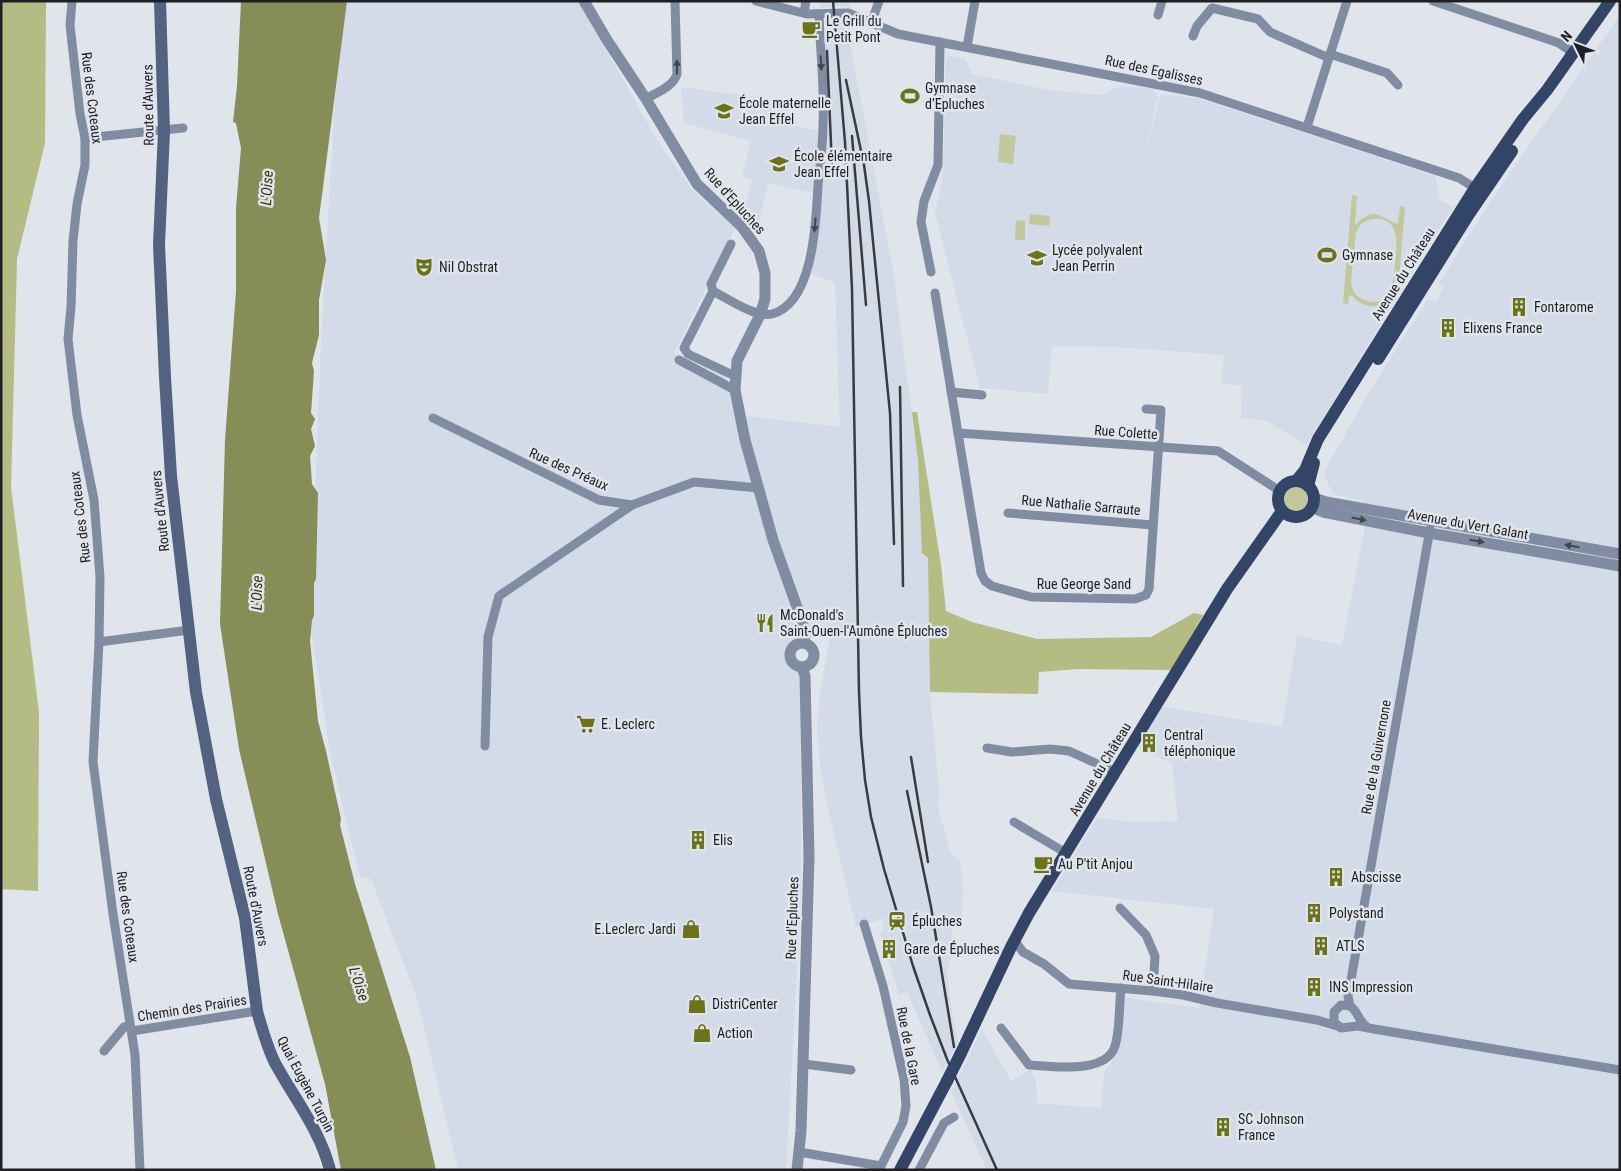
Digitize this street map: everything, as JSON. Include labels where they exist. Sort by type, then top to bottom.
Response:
[{"type":"main road","name":"Route d'Auvers","points":[[160,1],[164,131],[160,245],[164,368],[171,476],[202,732],[245,918],[257,1011]]},
{"type":"main road","name":"Avenue du Château","points":[[1308,486],[1312,467],[1317,456],[1523,119],[1547,90],[1610,1]]},
{"type":"main road","name":"Avenue du Château","points":[[1296,481],[1305,470],[1323,432],[1479,190]]},
{"type":"main road","points":[[1296,481],[1303,482],[1308,486],[1312,492],[1312,502],[1309,511],[1300,516],[1288,515],[1282,511],[1278,497],[1284,485],[1296,481]]},
{"type":"main road","name":"Avenue du Château","points":[[900,1170],[961,1053],[1016,936],[1029,913],[1227,589],[1282,511]]},
{"type":"main road","name":"Quai Eugène Turpin","points":[[257,1011],[275,1062],[318,1139],[330,1170]]},
{"type":"street","name":"Rue des Coteaux","points":[[72,1],[70,25],[75,81],[85,138],[85,165],[77,204],[73,241],[72,307],[68,339],[77,415],[94,500],[100,576],[93,762],[113,914],[135,1055],[140,1170]]},
{"type":"street","name":"Rue d'Epluches","points":[[584,1],[698,184],[742,227],[759,251],[765,273],[765,299],[760,315],[737,361],[734,376],[735,390],[745,440],[773,540],[802,621],[805,635],[803,642]]},
{"type":"street","points":[[646,99],[670,84],[677,74],[675,1]]},
{"type":"street","name":"Rue des Egalisses","points":[[756,1],[804,13],[848,13],[892,32],[1200,93],[1459,178],[1479,190]]},
{"type":"street","points":[[804,13],[806,1]]},
{"type":"street","points":[[872,24],[879,1]]},
{"type":"street","points":[[967,47],[975,1]]},
{"type":"street","points":[[1158,14],[1162,1]]},
{"type":"street","points":[[1307,127],[1347,1]]},
{"type":"street","points":[[1433,1],[1559,43],[1573,53]]},
{"type":"street","points":[[1193,36],[1197,26],[1212,8],[1258,19],[1270,32],[1330,56],[1387,73],[1398,85]]},
{"type":"street","points":[[713,291],[760,315],[771,314],[786,308],[803,282],[814,232],[824,123],[819,14]]},
{"type":"street","points":[[931,272],[921,222],[924,201],[938,165],[940,42]]},
{"type":"street","points":[[85,138],[183,128]]},
{"type":"street","points":[[731,244],[711,284],[713,291],[684,348],[688,354],[734,376]]},
{"type":"street","name":"Rue George Sand","points":[[935,293],[981,573],[985,581],[992,586],[1031,597],[1135,599],[1146,595],[1149,589],[1161,410],[1146,409]]},
{"type":"street","points":[[679,360],[735,390]]},
{"type":"street","points":[[951,392],[982,395]]},
{"type":"street","name":"Rue des Préaux","points":[[432,418],[599,500],[632,505],[694,482],[758,488]]},
{"type":"street","name":"Rue Colette","points":[[958,433],[1158,448],[1218,450],[1280,491]]},
{"type":"street","name":"Avenue du Vert Galant","points":[[1312,502],[1323,512],[1620,554]]},
{"type":"street","points":[[484,746],[488,637],[499,596],[632,505]]},
{"type":"street","name":"Rue Nathalie Sarraute","points":[[1008,513],[1153,525]]},
{"type":"street","name":"Avenue du Vert Galant","points":[[1430,527],[1620,566]]},
{"type":"street","name":"Rue de la Guivernone","points":[[1347,1002],[1430,527]]},
{"type":"street","points":[[99,642],[189,630]]},
{"type":"street","points":[[803,642],[810,645],[814,656],[810,664],[802,667],[794,665],[789,654],[795,644],[803,642]]},
{"type":"street","name":"Rue d'Epluches","points":[[797,1170],[804,1064],[809,857],[804,676],[802,667]]},
{"type":"street","points":[[987,748],[1012,752],[1050,749],[1069,751],[1115,772]]},
{"type":"street","points":[[1014,822],[1066,853]]},
{"type":"street","points":[[1120,908],[1146,935],[1155,956],[1153,991]]},
{"type":"street","name":"Rue de la Gare","points":[[864,924],[885,995],[904,1078],[906,1106],[903,1122],[880,1168]]},
{"type":"street","points":[[1016,936],[1017,944],[1023,952]]},
{"type":"street","points":[[1007,955],[1013,952],[1023,952]]},
{"type":"street","name":"Rue Saint-Hilaire","points":[[1023,952],[1044,964],[1069,984],[1153,991],[1317,1020],[1344,1029],[1351,1027],[1368,1028],[1620,1070]]},
{"type":"street","points":[[1001,1028],[1029,1065],[1076,1066],[1095,1064],[1111,1053],[1116,1045],[1121,988]]},
{"type":"street","points":[[1317,1020],[1325,1018],[1347,1002],[1355,1011],[1357,1017],[1368,1028]]},
{"type":"street","points":[[1335,1010],[1333,1017],[1337,1026]]},
{"type":"street","name":"Chemin des Prairies","points":[[131,1028],[257,1011]]},
{"type":"street","points":[[1351,1027],[1357,1017]]},
{"type":"street","points":[[104,1051],[124,1027],[131,1028]]},
{"type":"street","points":[[804,1064],[851,1070]]},
{"type":"street","points":[[919,1170],[944,1123],[954,1117]]},
{"type":"street","points":[[799,1152],[880,1168]]},
{"type":"shaded area","points":[[1,1],[46,1],[45,143],[17,259],[11,487],[39,712],[38,891],[1,889]]},
{"type":"shaded area","points":[[344,1],[581,1],[605,48],[656,138],[692,189],[735,229],[674,353],[726,375],[738,415],[840,427],[835,282],[811,274],[819,228],[824,46],[829,45],[826,15],[845,17],[894,276],[918,461],[922,553],[928,558],[930,692],[939,792],[938,808],[951,854],[960,861],[963,884],[962,924],[952,929],[953,952],[947,972],[958,1043],[942,1072],[907,992],[899,995],[880,932],[884,931],[882,922],[886,921],[885,918],[856,927],[826,800],[820,765],[817,728],[820,694],[831,630],[801,626],[787,654],[801,672],[801,899],[786,1170],[458,1170],[417,998],[371,879],[360,877],[331,757],[310,623],[321,343],[334,114]]},
{"type":"shaded area","points":[[822,1],[850,1],[851,6],[849,8],[842,6],[820,8]]},
{"type":"shaded area","points":[[1620,15],[1620,1170],[987,1170],[951,1092],[982,1029],[1011,1081],[1031,1069],[1036,1082],[1037,1103],[1101,1108],[1104,1073],[1117,1053],[1121,997],[1199,1008],[1214,909],[1052,891],[1097,818],[1130,822],[1178,821],[1172,764],[1135,745],[1160,706],[1282,727],[1297,636],[1342,645],[1364,532],[1364,501],[1333,494],[1325,478],[1325,472],[1369,392],[1428,299],[1437,302],[1443,287],[1438,284],[1490,202]]},
{"type":"shaded area","points":[[952,56],[965,59],[972,74],[1049,90],[1100,95],[1120,86],[1153,88],[1158,97],[1144,155],[1161,94],[1200,99],[1436,176],[1439,200],[1453,207],[1306,445],[1265,420],[1241,418],[1242,386],[1221,383],[1224,355],[1116,347],[1052,346],[1048,394],[980,388],[935,213],[943,175],[946,58]]},
{"type":"shaded area","points":[[681,87],[776,100],[775,122],[819,131],[813,193],[768,183],[758,228],[744,214],[752,179],[742,177],[751,141],[684,123]]},
{"type":"shaded area","points":[[1000,134],[1016,136],[1013,164],[998,162]]},
{"type":"shaded area","points":[[1352,195],[1357,196],[1355,225],[1368,215],[1373,214],[1398,224],[1400,206],[1405,207],[1398,292],[1385,303],[1375,306],[1364,305],[1351,295],[1349,296],[1348,304],[1343,303]],"holes":[[[1371,219],[1381,219],[1388,222],[1395,232],[1396,256],[1389,292],[1385,298],[1373,302],[1361,299],[1353,291],[1351,282],[1356,232],[1361,224]]]},
{"type":"shaded area","points":[[1030,214],[1050,216],[1049,226],[1029,224]]},
{"type":"shaded area","points":[[1016,220],[1025,221],[1025,240],[1015,240]]},
{"type":"shaded area","points":[[912,412],[917,412],[941,565],[946,611],[972,622],[1037,639],[1151,637],[1194,613],[1203,615],[1172,670],[1078,669],[1039,672],[1038,694],[930,692],[928,558],[922,553],[918,461]]},
{"type":"shaded area","points":[[1295,485],[1304,489],[1308,498],[1304,507],[1295,511],[1286,507],[1282,498],[1286,489]]},
{"type":"water","name":"L'Oise","points":[[241,1],[347,1],[319,218],[326,260],[319,300],[319,335],[312,363],[314,371],[311,413],[315,419],[311,429],[315,446],[310,456],[312,484],[318,493],[314,616],[310,641],[318,721],[341,819],[340,825],[355,884],[410,1057],[436,1170],[341,1170],[325,1084],[278,914],[239,749],[220,624],[225,440],[236,291],[236,208],[241,148],[236,123],[233,122],[237,86]]},
{"type":"railway","points":[[833,1],[845,142],[852,289],[859,692],[865,780],[871,817],[884,869],[913,966],[947,1059],[997,1170]]},
{"type":"railway","points":[[827,51],[832,167]]},
{"type":"railway","points":[[846,80],[864,165],[869,201],[890,413],[894,544]]},
{"type":"railway","points":[[852,136],[866,305]]},
{"type":"railway","points":[[900,387],[903,586]]},
{"type":"railway","points":[[911,757],[928,862]]},
{"type":"railway","points":[[907,791],[931,907],[954,1047]]},
{"type":"place","name":"Le Grill du Petit Pont","points":[[811,29]]},
{"type":"place","name":"Gymnase d’Epluches","points":[[910,96]]},
{"type":"place","name":"École maternelle Jean Effel","points":[[724,111]]},
{"type":"place","name":"École élémentaire Jean Effel","points":[[779,164]]},
{"type":"place","name":"Gymnase","points":[[1327,255]]},
{"type":"place","name":"Lycée polyvalent Jean Perrin","points":[[1037,258]]},
{"type":"place","name":"Nil Obstrat","points":[[424,267]]},
{"type":"place","name":"Fontarome","points":[[1519,307]]},
{"type":"place","name":"Elixens France","points":[[1448,328]]},
{"type":"place","name":"McDonald's Saint-Ouen-l'Aumône Épluches","points":[[765,623]]},
{"type":"place","name":"E. Leclerc","points":[[586,724]]},
{"type":"place","name":"Central téléphonique","points":[[1149,743]]},
{"type":"place","name":"Elis","points":[[698,840]]},
{"type":"place","name":"Au P'tit Anjou","points":[[1043,864]]},
{"type":"place","name":"Abscisse","points":[[1336,877]]},
{"type":"place","name":"Polystand","points":[[1314,913]]},
{"type":"place","name":"Épluches","points":[[897,921]]},
{"type":"place","name":"E.Leclerc Jardi","points":[[691,929]]},
{"type":"place","name":"ATLS","points":[[1321,946]]},
{"type":"place","name":"Gare de Épluches","points":[[889,949]]},
{"type":"place","name":"INS Impression","points":[[1314,987]]},
{"type":"place","name":"DistriCenter","points":[[697,1004]]},
{"type":"place","name":"Action","points":[[702,1033]]},
{"type":"place","name":"SC Johnson France","points":[[1223,1127]]}]
